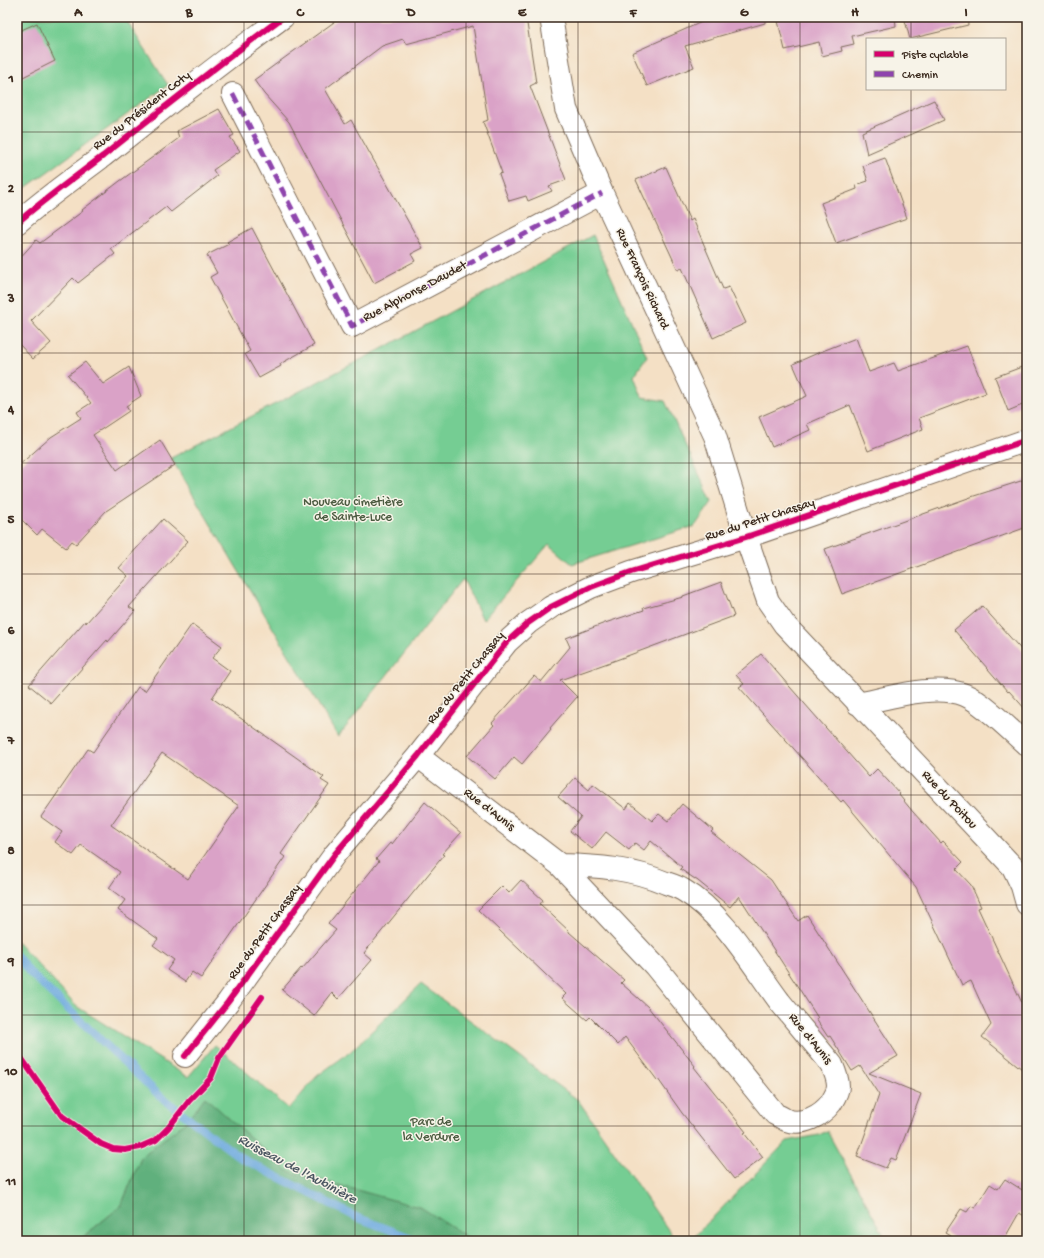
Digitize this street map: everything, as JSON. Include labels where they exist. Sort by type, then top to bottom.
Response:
[{"type":"street","name":"Rue du Président Coty","points":[[17,223],[46,198],[77,176],[215,67],[283,17]]},
{"type":"street","name":"Rue François Richard","points":[[550,17],[566,109],[602,193],[715,436],[746,537]]},
{"type":"street","name":"Rue Alphonse Daudet","points":[[233,94],[352,326],[602,193]]},
{"type":"street","name":"Rue du Petit Chassay","points":[[185,1056],[228,1002],[335,854],[418,756],[507,642],[528,623],[551,606],[591,587],[625,575],[746,537],[1027,440]]},
{"type":"street","name":"Rue du Poitou","points":[[746,537],[768,601],[784,624],[1013,867],[1022,886],[1027,904]]},
{"type":"street","points":[[858,704],[926,691],[946,691],[964,695],[977,702],[1027,745]]},
{"type":"street","name":"Rue d'Aunis","points":[[418,756],[560,865],[655,966],[775,1114],[787,1120],[800,1121],[815,1117],[826,1109],[835,1097],[838,1088],[837,1077],[832,1065],[781,1003],[727,930],[703,905],[683,890],[655,878],[625,870],[590,866],[560,865]]},
{"type":"green space","points":[[17,17],[124,17],[168,85],[21,191],[17,183]]},
{"type":"green space","name":"Nouveau cimetière de Sainte-Luce","points":[[593,235],[647,357],[634,376],[642,397],[665,401],[712,502],[695,526],[572,564],[549,544],[483,620],[463,579],[338,737],[171,458],[389,345]]},
{"type":"green space","name":"Parc de la Verdure","points":[[17,941],[76,1006],[188,1077],[215,1045],[289,1109],[317,1076],[350,1052],[421,984],[578,1100],[676,1241],[353,1241],[142,1156],[121,1206],[78,1241],[17,1241]]},
{"type":"green space","points":[[205,1097],[288,1171],[422,1208],[473,1241],[78,1241],[121,1206],[142,1156],[186,1122]]},
{"type":"green space","points":[[827,1131],[887,1241],[690,1241],[787,1141],[819,1135]]},
{"type":"building","points":[[341,17],[526,17],[536,83],[530,86],[566,180],[549,186],[552,191],[528,201],[526,196],[509,201],[499,174],[502,173],[483,122],[488,120],[473,26],[406,44],[403,39],[382,46],[325,89],[345,124],[351,120],[423,248],[411,254],[415,261],[374,283],[289,122],[264,94],[254,80]]},
{"type":"building","points":[[713,17],[765,17],[765,23],[685,46],[694,67],[647,86],[632,53]]},
{"type":"building","points":[[777,17],[895,17],[896,26],[852,36],[854,44],[841,47],[842,51],[822,56],[819,42],[785,50]]},
{"type":"building","points":[[904,17],[967,17],[968,25],[910,38]]},
{"type":"building","points":[[37,23],[55,61],[17,80],[17,32]]},
{"type":"building","points":[[934,100],[944,120],[867,154],[862,132]]},
{"type":"building","points":[[219,109],[234,135],[230,137],[240,151],[213,170],[217,176],[171,212],[166,207],[111,249],[115,254],[78,283],[73,278],[31,321],[51,343],[33,359],[17,342],[17,261],[36,240],[40,243],[120,181],[179,138],[177,131]]},
{"type":"building","points":[[885,158],[907,218],[836,243],[821,203],[857,189],[856,185],[868,181],[863,166]]},
{"type":"building","points":[[666,167],[690,221],[693,219],[723,289],[729,287],[746,323],[713,338],[682,268],[678,270],[636,180]]},
{"type":"building","points":[[252,228],[314,345],[280,364],[281,366],[259,378],[245,354],[250,351],[210,277],[217,273],[207,255],[229,244],[227,242]]},
{"type":"building","points":[[856,338],[869,372],[894,363],[898,371],[967,346],[986,393],[919,418],[923,429],[868,451],[850,405],[807,424],[810,430],[772,447],[759,417],[807,396],[793,364]]},
{"type":"building","points":[[85,362],[103,384],[129,367],[141,396],[126,406],[129,411],[93,435],[117,470],[160,440],[175,465],[106,511],[76,544],[72,541],[66,548],[42,529],[37,535],[17,515],[17,467],[51,437],[81,418],[77,412],[91,403],[68,375]]},
{"type":"building","points":[[1027,365],[1027,403],[1008,411],[995,377]]},
{"type":"building","points":[[1027,479],[1027,527],[842,594],[825,549],[971,497]]},
{"type":"building","points":[[163,519],[188,541],[129,607],[135,611],[51,703],[29,685],[85,621],[86,623],[128,576],[119,568]]},
{"type":"building","points":[[721,582],[734,616],[560,680],[577,697],[522,764],[514,757],[495,779],[467,756],[494,725],[492,723],[534,676],[541,682],[570,647],[566,638],[644,610],[643,608],[683,597]]},
{"type":"building","points":[[982,606],[1027,656],[1027,711],[1009,691],[1008,692],[954,630]]},
{"type":"building","points":[[192,624],[222,646],[212,658],[230,671],[212,698],[324,777],[321,780],[329,785],[281,854],[285,857],[201,978],[192,972],[185,982],[167,970],[174,960],[153,945],[158,939],[118,910],[125,900],[109,888],[120,872],[81,845],[73,855],[55,842],[62,832],[41,817],[88,749],[93,752],[138,687],[145,691]],"holes":[[[162,753],[239,806],[188,879],[111,825]]]},
{"type":"building","points":[[761,654],[869,777],[877,769],[941,843],[943,841],[963,862],[956,869],[971,885],[981,907],[978,908],[1023,1005],[1027,1008],[1027,1073],[982,1037],[991,1025],[971,981],[962,985],[916,887],[843,800],[841,802],[739,687],[744,684],[736,675]]},
{"type":"building","points":[[575,778],[589,790],[593,784],[626,809],[630,803],[652,821],[659,814],[668,821],[682,804],[713,830],[711,832],[771,880],[798,921],[807,915],[898,1056],[869,1073],[921,1094],[896,1160],[891,1158],[886,1168],[857,1157],[879,1095],[860,1066],[852,1071],[830,1036],[828,1037],[816,1019],[818,1018],[739,896],[730,907],[698,881],[680,869],[682,867],[651,841],[644,850],[635,843],[629,850],[606,832],[592,849],[570,831],[581,817],[558,797]]},
{"type":"building","points":[[425,802],[461,833],[442,854],[444,855],[364,953],[372,960],[338,999],[332,993],[314,1016],[282,990],[336,930],[328,924],[379,861],[376,859],[390,843],[392,844]]},
{"type":"building","points":[[521,880],[543,900],[540,904],[569,932],[624,980],[621,983],[648,1007],[746,1132],[744,1133],[763,1157],[734,1179],[625,1037],[618,1045],[590,1017],[587,1020],[562,998],[566,994],[478,910],[502,886],[509,893]]},
{"type":"building","points":[[1005,1179],[1027,1193],[1027,1217],[1019,1213],[1003,1241],[958,1241],[945,1233],[961,1209],[967,1212],[971,1206],[975,1208],[990,1184],[998,1189]]},
{"type":"waterway","name":"Ruisseau de l'Aubinière","points":[[17,956],[30,973],[161,1097],[241,1158],[356,1217],[419,1241]]},
{"type":"marked path","points":[[233,94],[352,326],[602,193]]},
{"type":"cycle path","points":[[17,223],[48,197],[283,17]]},
{"type":"cycle path","points":[[185,1056],[228,1002],[335,854],[418,756],[507,642],[528,623],[551,607],[591,587],[631,572],[746,537],[1027,440]]},
{"type":"cycle path","points":[[17,1052],[62,1116],[101,1144],[113,1149],[125,1150],[140,1147],[156,1140],[211,1078],[219,1058],[262,997]]}]
